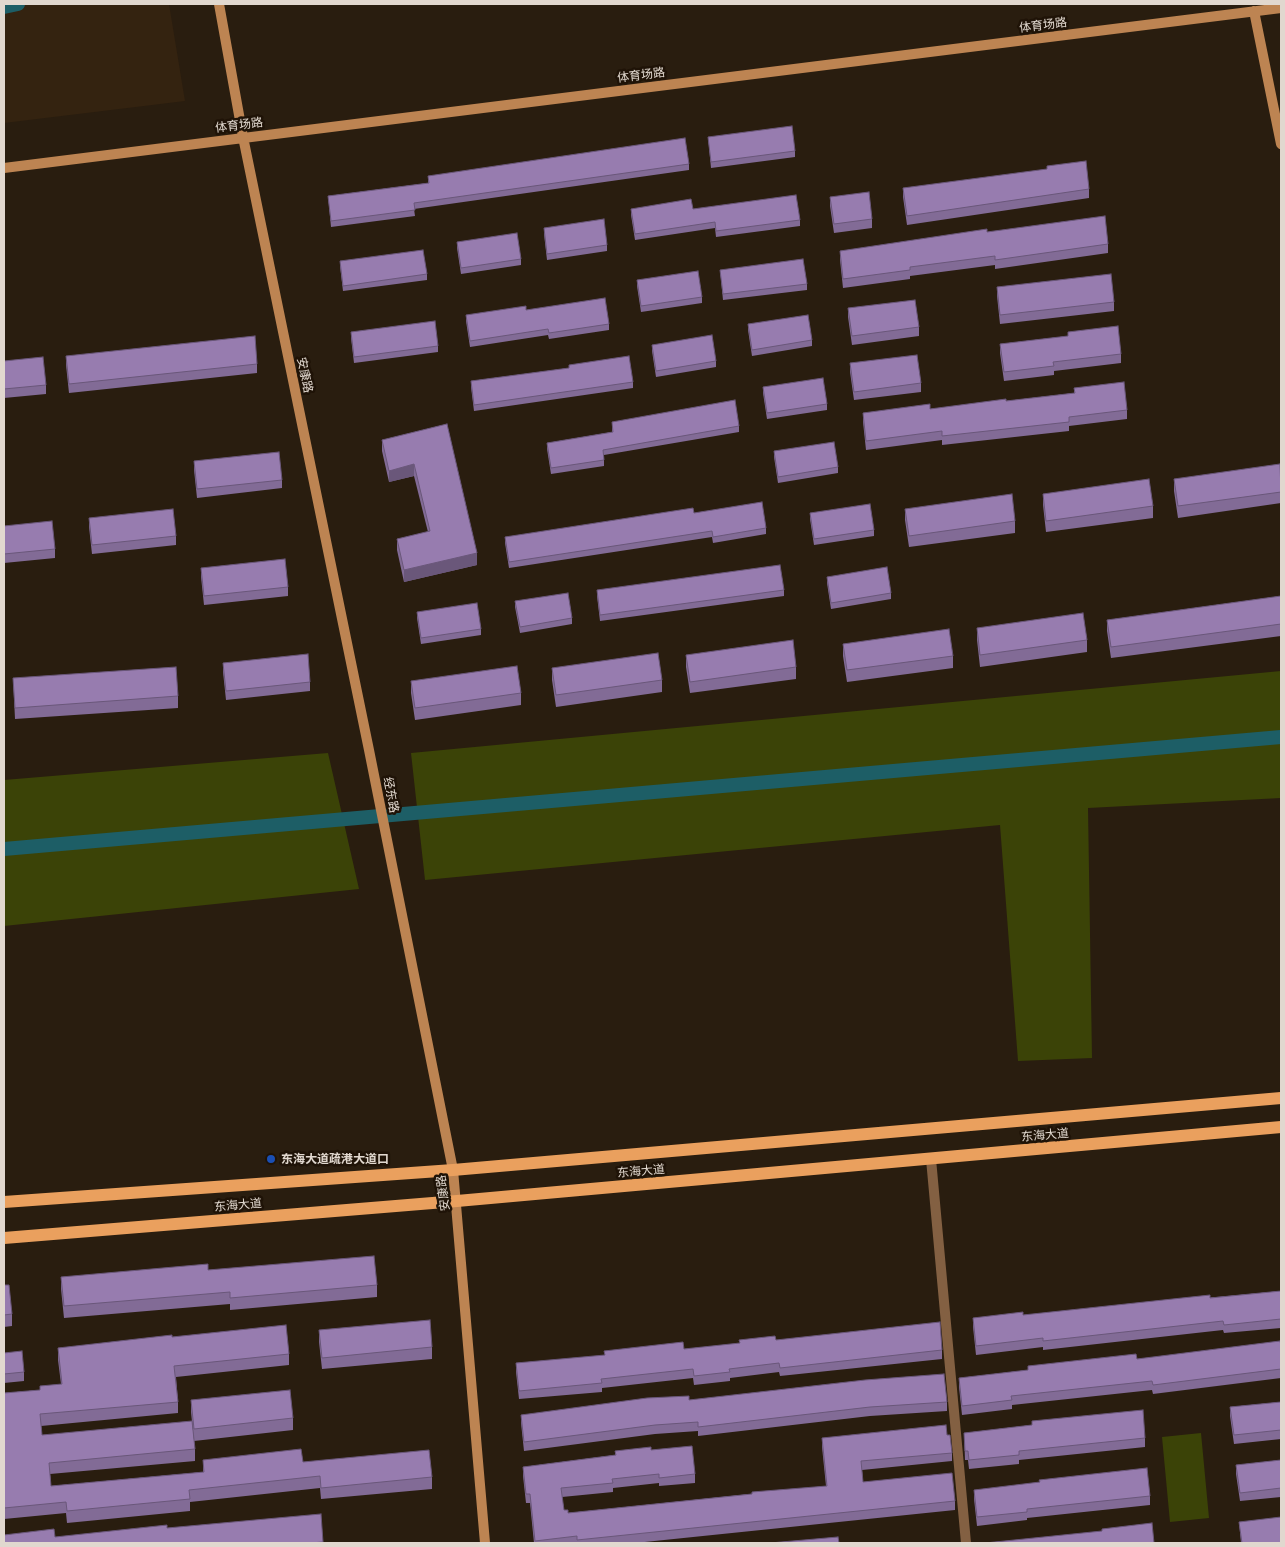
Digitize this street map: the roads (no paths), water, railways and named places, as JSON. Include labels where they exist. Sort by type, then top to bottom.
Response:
[{"type":"main road","name":"东海大道","points":[[4,1202],[453,1170],[1281,1098]]},
{"type":"main road","name":"东海大道","points":[[4,1238],[457,1201],[1281,1127]]},
{"type":"street","name":"安康路","points":[[219,4],[243,137],[370,750]]},
{"type":"street","name":"体育场路","points":[[4,168],[1281,8]]},
{"type":"street","points":[[1254,11],[1281,144]]},
{"type":"street","name":"经东路","points":[[370,750],[388,845]]},
{"type":"street","name":"安康路","points":[[388,845],[453,1170],[484,1543]]},
{"type":"street","points":[[931,1159],[966,1543]]},
{"type":"waterway","points":[[4,7],[18,4]]},
{"type":"waterway","points":[[4,849],[1281,737]]},
{"type":"place","name":"东海大道疏港大道口","points":[[271,1159]]}]
